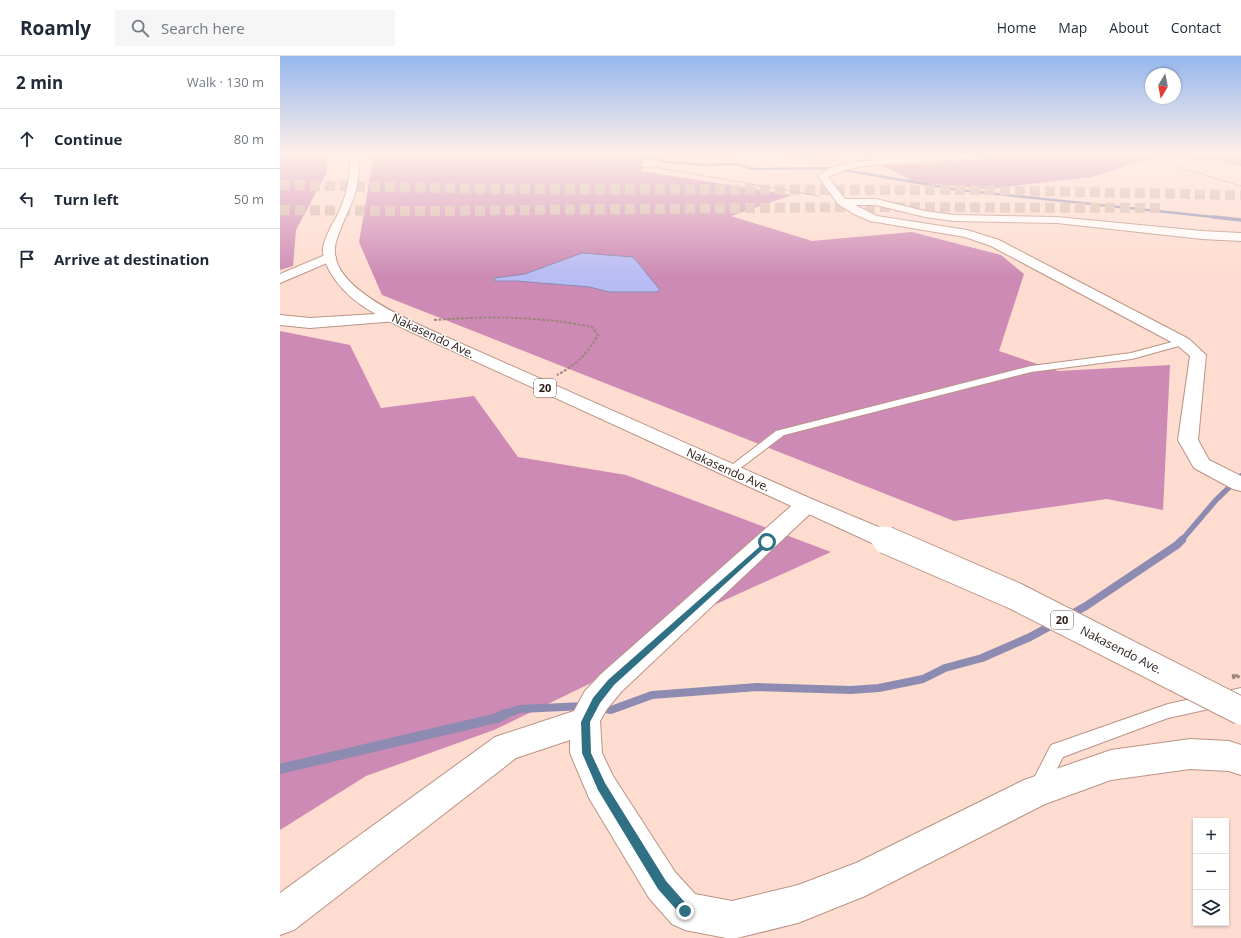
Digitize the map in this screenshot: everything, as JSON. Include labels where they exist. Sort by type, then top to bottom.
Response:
[{"type":"main road","points":[[280,279],[330,257],[330,242],[351,195]]},
{"type":"main road","points":[[837,195],[842,202],[858,212],[874,219],[967,234],[995,243],[1183,342],[1198,355],[1188,440],[1201,464],[1241,484]]},
{"type":"main road","points":[[842,202],[876,202],[925,214],[954,218],[1057,220],[1202,235],[1241,237]]},
{"type":"main road","name":"Nakasendo Ave.","points":[[330,257],[336,272],[352,291],[366,302],[392,318],[806,505],[1015,596],[1241,711]]},
{"type":"main road","points":[[280,320],[310,323],[392,318]]},
{"type":"main road","points":[[806,505],[611,683],[589,714],[586,753],[602,787],[662,885],[685,911],[732,920],[798,904],[865,878],[1036,791],[1111,765],[1190,754],[1230,756],[1241,760]]},
{"type":"main road","points":[[280,916],[506,747],[589,714]]},
{"type":"lane","points":[[730,471],[780,433],[1031,369],[1132,356],[1183,342]]},
{"type":"lane","points":[[1036,791],[1056,751],[1168,710],[1241,695]]},
{"type":"path","points":[[813,195],[842,202]]},
{"type":"path","points":[[433,320],[482,316],[515,316],[569,321],[592,327],[598,335],[591,348],[575,365],[553,377]]},
{"type":"path","points":[[1234,674],[1241,678]]},
{"type":"shaded area","points":[[280,195],[315,195],[296,230],[293,266],[280,270]]},
{"type":"shaded area","points":[[367,195],[792,195],[731,216],[812,241],[912,232],[1001,255],[1024,274],[999,351],[1058,371],[1170,365],[1163,510],[1107,499],[954,521],[382,295],[359,242]]},
{"type":"shaded area","points":[[280,331],[350,345],[381,408],[474,396],[518,457],[626,475],[831,552],[692,615],[589,684],[494,730],[366,776],[280,830]]},
{"type":"water","points":[[582,253],[632,257],[660,290],[656,292],[609,292],[590,287],[516,281],[494,281],[495,278],[525,274]]},
{"type":"waterway","points":[[1008,195],[1223,218]]},
{"type":"waterway","points":[[1214,217],[1223,218]]},
{"type":"waterway","points":[[1223,218],[1241,220]]},
{"type":"waterway","points":[[1181,541],[1216,500],[1241,476]]},
{"type":"waterway","points":[[1070,615],[1086,606],[1181,541]]},
{"type":"waterway","points":[[599,708],[611,710],[652,695],[757,687],[851,690],[879,688],[923,679],[945,668],[982,658],[1030,637],[1054,624]]},
{"type":"waterway","points":[[503,715],[520,709],[584,706]]},
{"type":"waterway","points":[[280,769],[497,718],[503,715]]},
{"type":"tunnel","points":[[280,210],[416,211],[864,207],[1162,208]]},
{"type":"route","points":[[685,911],[662,885],[602,787],[586,753],[585,722],[596,700],[611,683],[767,542]]}]
